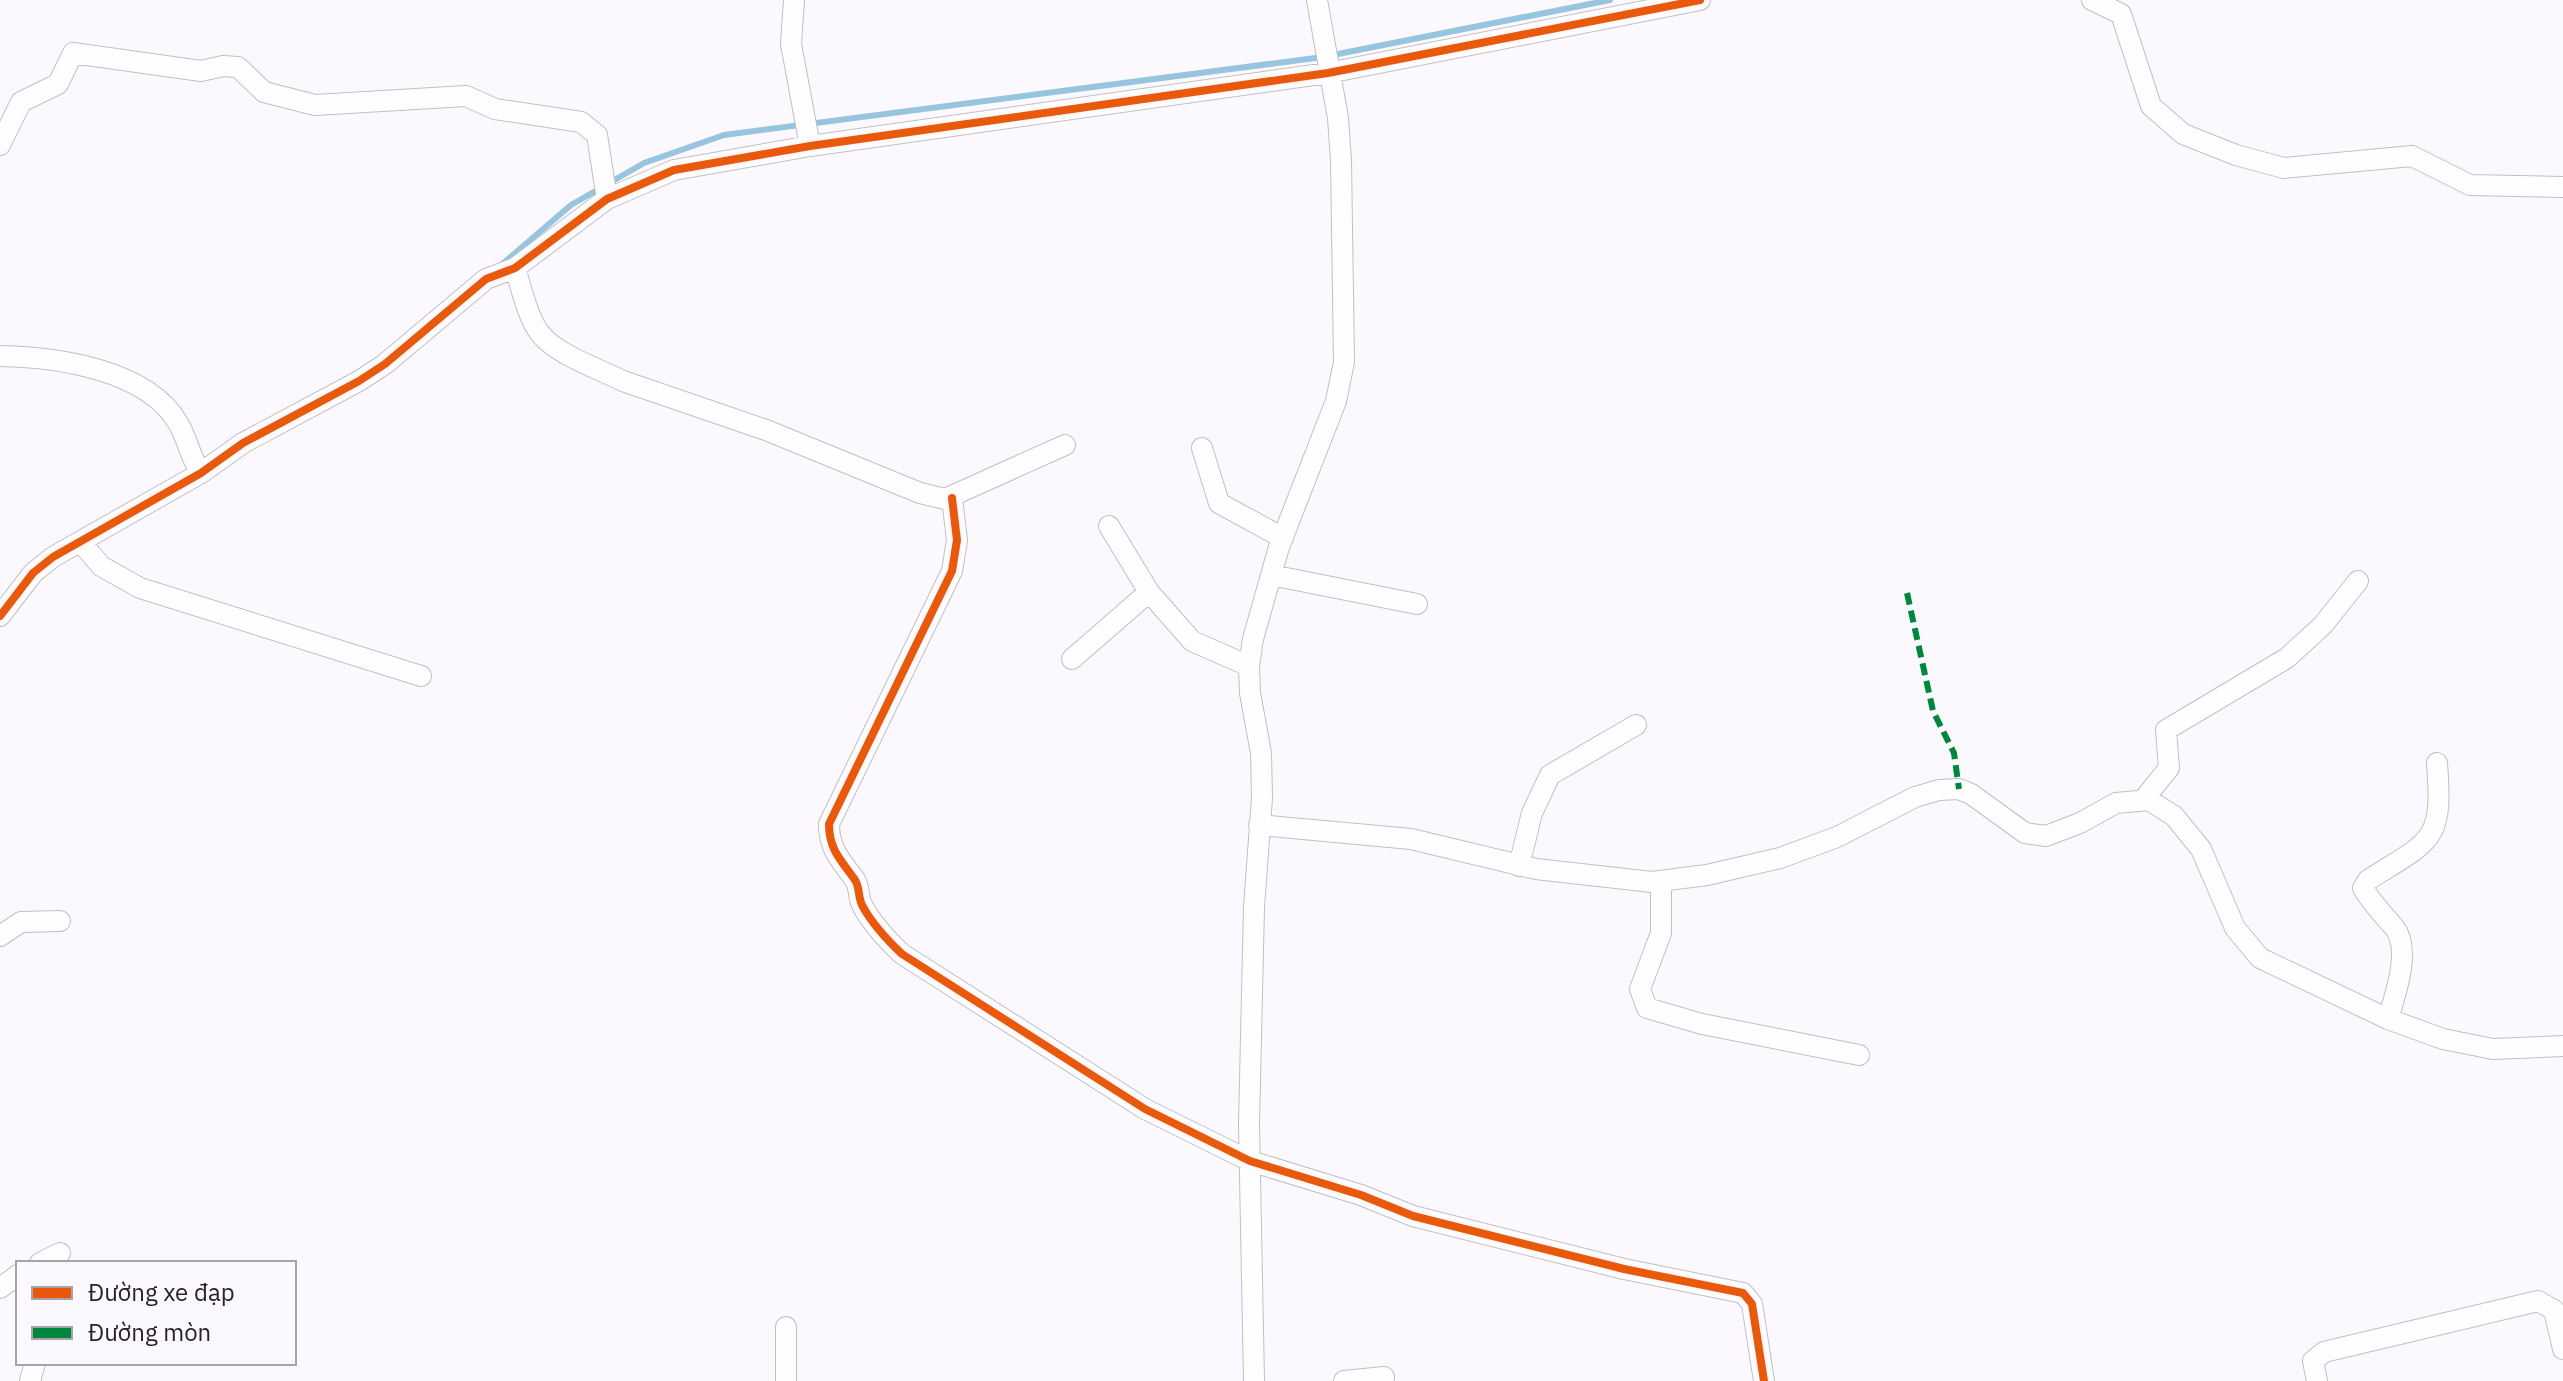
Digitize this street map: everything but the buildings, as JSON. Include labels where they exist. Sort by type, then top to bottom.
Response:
[{"type":"street","points":[[794,0],[791,44],[808,136]]},
{"type":"street","points":[[1254,1381],[1251,981],[1261,753],[1250,693],[1249,666],[1271,575],[1336,401],[1344,362],[1338,118],[1317,0]]},
{"type":"street","points":[[0,616],[33,573],[53,557],[81,542],[194,461],[243,443],[385,364],[486,279],[515,268],[604,187],[808,136],[1700,0]]},
{"type":"street","points":[[2092,0],[2121,14],[2147,98],[2159,115],[2183,134],[2236,155],[2284,168],[2412,156],[2470,185],[2563,187]]},
{"type":"street","points":[[0,145],[21,102],[58,84],[70,55],[77,53],[201,71],[223,66],[238,67],[264,92],[315,105],[466,96],[495,109],[566,117],[593,128],[604,187]]},
{"type":"street","points":[[515,268],[538,330],[546,340],[596,368],[623,381],[839,458],[920,493],[952,498],[1065,445]]},
{"type":"street","points":[[0,356],[47,357],[111,374],[167,409],[178,423],[194,461]]},
{"type":"street","points":[[1202,448],[1219,503],[1283,538]]},
{"type":"street","points":[[952,498],[957,540],[952,571],[829,824],[829,842],[856,882],[859,900],[871,921],[902,954],[1145,1109],[1250,1161],[1361,1195],[1413,1216],[1624,1269],[1743,1293],[1752,1304],[1764,1381]]},
{"type":"street","points":[[1109,526],[1149,592],[1192,641],[1249,666]]},
{"type":"street","points":[[81,542],[101,566],[140,588],[421,676]]},
{"type":"street","points":[[1271,575],[1417,604]]},
{"type":"street","points":[[2144,799],[2169,768],[2166,730],[2287,658],[2323,625],[2358,581]]},
{"type":"street","points":[[1072,659],[1149,592]]},
{"type":"street","points":[[1519,866],[1532,813],[1550,775],[1636,725]]},
{"type":"street","points":[[2388,1019],[2396,992],[2401,942],[2396,929],[2363,888],[2368,880],[2433,833],[2439,812],[2437,763]]},
{"type":"street","points":[[1259,825],[1411,839],[1519,866],[1661,882],[1724,872],[1802,851],[1904,802],[1939,790],[1959,789],[1971,794],[2025,833],[2046,836],[2080,823],[2116,803],[2144,799],[2174,816],[2201,849],[2235,928],[2260,958],[2388,1019],[2480,1048],[2563,1046]]},
{"type":"street","points":[[1661,882],[1661,933],[1640,989],[1647,1008],[1702,1024],[1859,1055]]},
{"type":"street","points":[[0,936],[21,922],[60,921]]},
{"type":"street","points":[[44,1261],[60,1253]]},
{"type":"street","points":[[2317,1381],[2313,1361],[2324,1352],[2538,1301],[2554,1310],[2563,1349]]},
{"type":"street","points":[[786,1327],[786,1381]]},
{"type":"street","points":[[1344,1381],[1384,1377]]},
{"type":"waterway","points":[[500,266],[571,205],[644,163],[724,135],[1323,57],[1610,0]]},
{"type":"marked path","points":[[1907,593],[1933,711],[1954,753],[1959,789]]},
{"type":"cycle path","points":[[0,616],[33,573],[53,557],[201,473],[243,443],[359,381],[385,364],[486,279],[515,268],[607,199],[674,170],[810,146],[1328,73],[1700,0]]},
{"type":"cycle path","points":[[952,498],[957,540],[952,571],[829,824],[834,848],[857,883],[866,912],[885,937],[902,954],[1145,1109],[1250,1161],[1361,1195],[1413,1216],[1624,1269],[1743,1293],[1752,1304],[1764,1381]]}]
